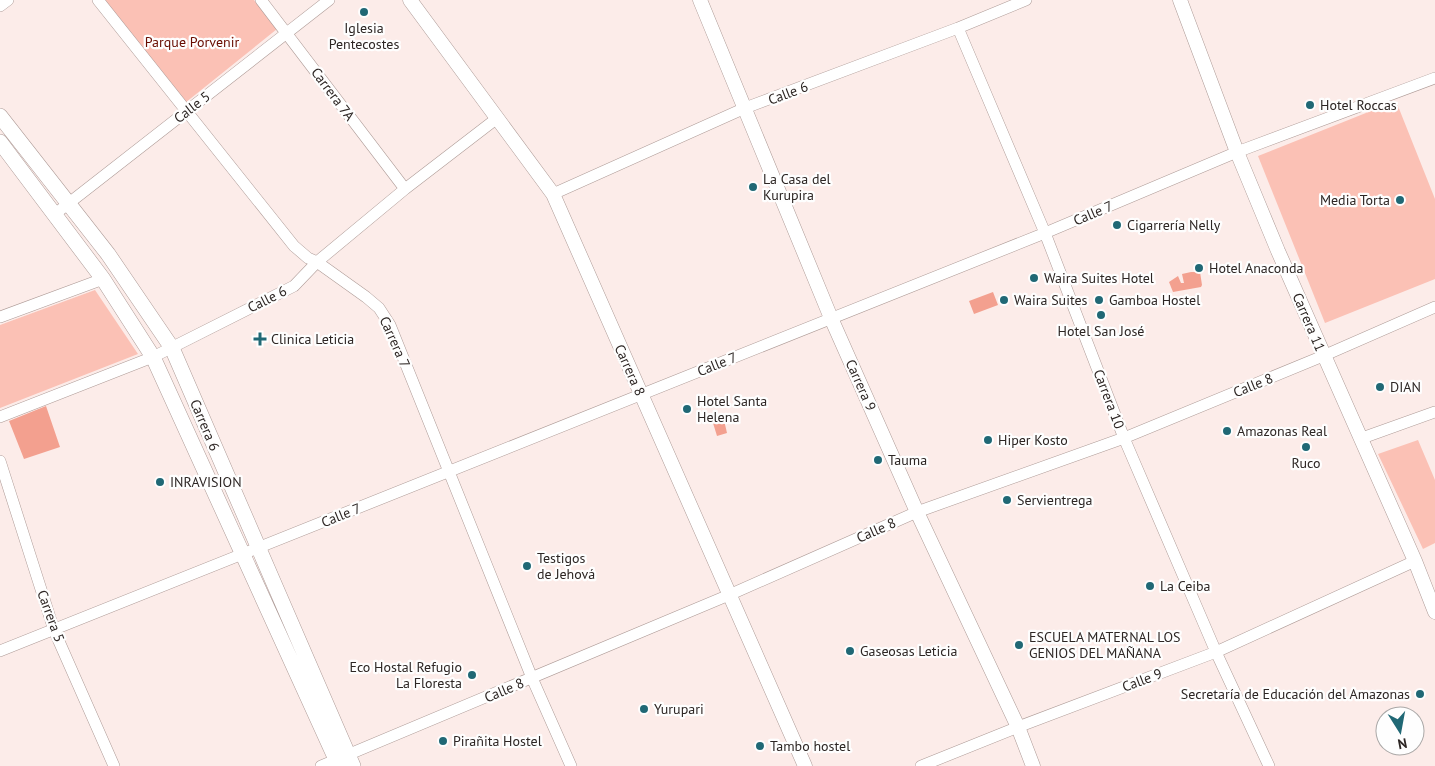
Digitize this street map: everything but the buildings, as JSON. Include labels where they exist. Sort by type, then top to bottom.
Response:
[{"type":"main road","name":"Carrera 6","points":[[0,116],[108,254],[172,348],[258,548],[344,762]]},
{"type":"main road","name":"Carrera 6","points":[[0,142],[103,279],[153,357],[243,555],[344,762]]},
{"type":"street","points":[[0,6],[8,0]]},
{"type":"street","name":"Carrera 7","points":[[98,0],[294,246],[379,308],[390,325],[532,678],[571,766]]},
{"type":"street","name":"Carrera 7A","points":[[261,0],[405,189]]},
{"type":"street","name":"Calle 5","points":[[55,214],[329,0]]},
{"type":"street","name":"Carrera 8","points":[[410,0],[553,194],[805,766]]},
{"type":"street","name":"Carrera 9","points":[[700,0],[831,318],[918,512],[1018,727],[1033,766]]},
{"type":"street","name":"Calle 6","points":[[553,194],[745,108],[958,28],[1026,0]]},
{"type":"street","name":"Carrera 11","points":[[1180,0],[1237,152],[1324,356],[1415,561],[1435,612]]},
{"type":"street","name":"Carrera 10","points":[[958,28],[1045,233],[1124,438],[1216,652],[1268,766]]},
{"type":"street","name":"Calle 7","points":[[0,651],[1045,233],[1237,152],[1435,78]]},
{"type":"street","name":"Calle 6","points":[[0,417],[153,357],[294,286],[318,262],[405,189],[496,119]]},
{"type":"street","points":[[0,317],[103,279]]},
{"type":"street","name":"Calle 8","points":[[321,766],[344,762],[532,678],[729,595],[918,512],[1124,438],[1324,356],[1435,307]]},
{"type":"street","points":[[1359,435],[1364,436],[1435,412]]},
{"type":"street","name":"Carrera 5","points":[[0,461],[54,630],[114,766]]},
{"type":"street","name":"Calle 9","points":[[921,766],[1216,652],[1415,561]]},
{"type":"green space","name":"Parque Porvenir","points":[[105,0],[254,0],[277,29],[185,103]]},
{"type":"green space","points":[[1396,101],[1435,199],[1435,279],[1325,323],[1258,156]]},
{"type":"green space","points":[[95,290],[138,354],[0,408],[0,325]]},
{"type":"green space","points":[[1418,440],[1435,480],[1435,543],[1423,549],[1378,454]]},
{"type":"shaded area","points":[[1200,272],[1201,287],[1173,292],[1169,282],[1178,276],[1181,283],[1184,283],[1182,274]]},
{"type":"shaded area","points":[[993,292],[998,305],[974,314],[969,301]]},
{"type":"shaded area","points":[[46,406],[60,447],[24,459],[9,421]]},
{"type":"shaded area","points":[[724,420],[727,433],[717,436],[713,423]]},
{"type":"place","name":"Iglesia Pentecostes","points":[[364,12]]},
{"type":"place","name":"Hotel Roccas","points":[[1310,105]]},
{"type":"place","name":"La Casa del Kurupira","points":[[753,187]]},
{"type":"place","name":"Media Torta","points":[[1400,200]]},
{"type":"place","name":"Cigarrería Nelly","points":[[1117,225]]},
{"type":"place","name":"Hotel Anaconda","points":[[1199,268]]},
{"type":"place","name":"Waira Suites Hotel","points":[[1034,278]]},
{"type":"place","name":"Waira Suites","points":[[1004,300]]},
{"type":"place","name":"Gamboa Hostel","points":[[1099,300]]},
{"type":"place","name":"Hotel San José","points":[[1101,315]]},
{"type":"place","name":"Clinica Leticia","points":[[260,339]]},
{"type":"place","name":"DIAN","points":[[1380,387]]},
{"type":"place","name":"Hotel Santa Helena","points":[[687,409]]},
{"type":"place","name":"Amazonas Real","points":[[1227,431]]},
{"type":"place","name":"Hiper Kosto","points":[[988,440]]},
{"type":"place","name":"Ruco","points":[[1306,447]]},
{"type":"place","name":"Tauma","points":[[878,460]]},
{"type":"place","name":"INRAVISION","points":[[160,482]]},
{"type":"place","name":"Servientrega","points":[[1007,500]]},
{"type":"place","name":"Testigos de Jehová","points":[[527,566]]},
{"type":"place","name":"La Ceiba","points":[[1150,586]]},
{"type":"place","name":"ESCUELA MATERNAL LOS GENIOS DEL MAÑANA","points":[[1019,645]]},
{"type":"place","name":"Gaseosas Leticia","points":[[850,651]]},
{"type":"place","name":"Eco Hostal Refugio La Floresta","points":[[472,675]]},
{"type":"place","name":"Secretaría de Educación del Amazonas","points":[[1420,694]]},
{"type":"place","name":"Yurupari","points":[[644,709]]},
{"type":"place","name":"Pirañita Hostel","points":[[443,741]]},
{"type":"place","name":"Tambo hostel","points":[[760,746]]}]
